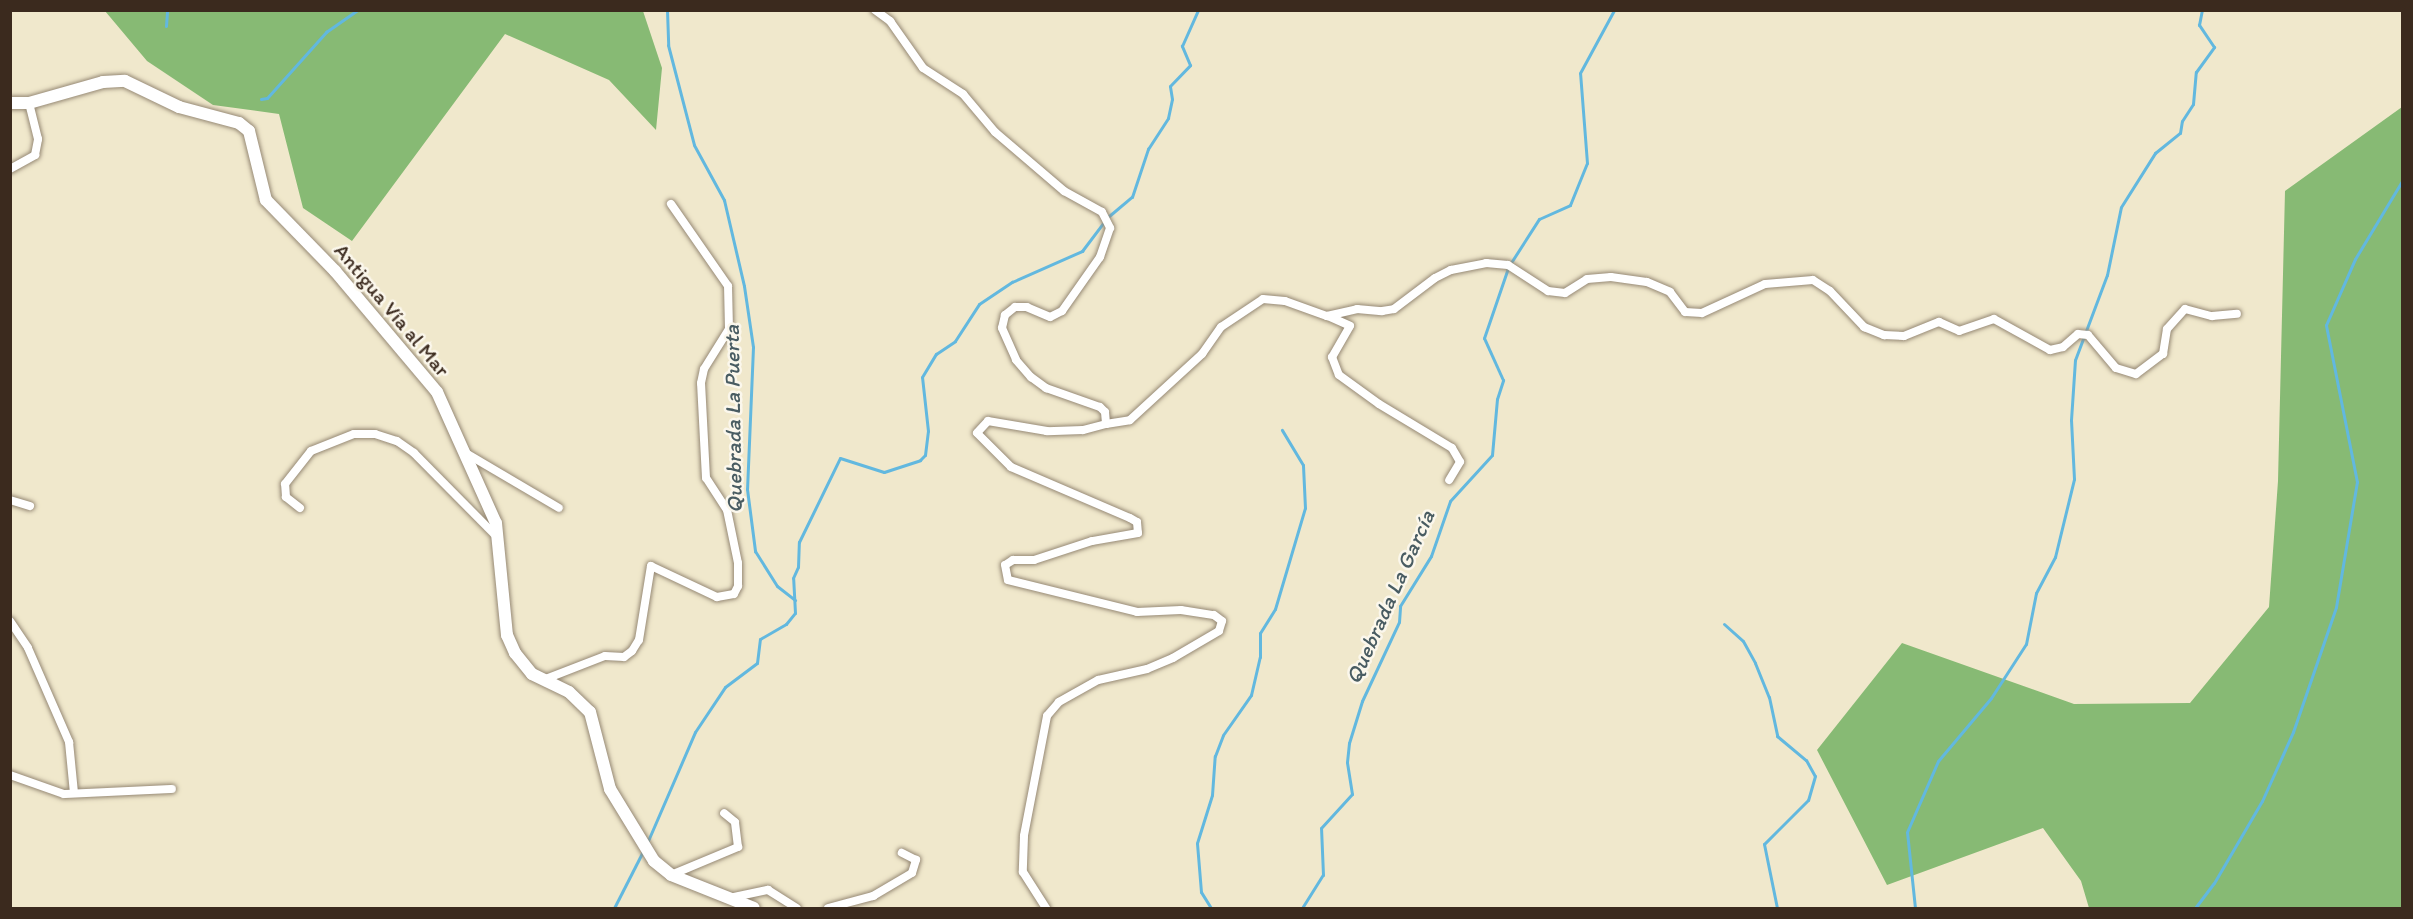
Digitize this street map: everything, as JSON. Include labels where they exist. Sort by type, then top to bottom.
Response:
[{"type":"main road","name":"Antigua Vía al Mar","points":[[10,103],[29,103],[103,82],[125,81],[179,107],[239,123],[249,131],[266,200],[315,248],[422,370],[447,411],[461,450],[490,507],[497,537],[507,634],[523,664],[543,680],[570,692],[590,712],[610,789],[635,835],[649,854],[670,874],[734,897],[754,909]]},
{"type":"street","points":[[875,10],[890,21],[907,50],[934,77],[963,94],[995,132],[1064,191],[1108,219],[1110,228],[1100,257],[1062,311],[1050,317],[1027,307],[1015,307],[1005,315],[1002,328],[1016,360],[1031,377],[1046,388],[1100,407],[1105,412],[1106,423]]},
{"type":"street","points":[[10,169],[35,155],[38,139],[29,103]]},
{"type":"street","points":[[543,680],[605,656],[624,657],[632,651],[639,640],[651,566],[717,597],[734,594],[738,586],[738,563],[727,510],[706,478],[701,383],[704,369],[729,329],[728,286],[671,204]]},
{"type":"street","points":[[1328,316],[1343,311],[1394,309],[1435,278],[1451,270],[1486,263],[1508,265],[1548,291],[1564,293],[1587,279],[1611,277],[1647,282],[1670,292],[1685,312],[1702,313],[1744,291],[1793,279],[1813,280],[1830,291],[1864,327],[1884,334],[1904,336],[1939,322],[1959,331],[1994,319],[2050,350],[2063,347],[2078,334],[2088,335],[2116,368],[2136,374],[2163,354],[2167,329],[2185,309],[2212,316],[2237,314]]},
{"type":"street","points":[[1046,909],[1029,885],[1023,863],[1024,836],[1047,716],[1059,702],[1098,680],[1147,669],[1173,658],[1221,627],[1222,621],[1214,615],[1181,610],[1137,612],[1008,580],[1005,565],[1013,560],[1034,560],[1092,541],[1130,537],[1138,528],[1130,518],[1011,467],[980,440],[980,426],[988,421],[1047,431],[1083,430],[1106,423],[1130,420],[1202,354],[1221,327],[1263,300],[1284,302],[1328,316],[1350,326],[1332,357],[1339,375],[1379,404],[1452,448],[1460,462],[1449,480]]},
{"type":"street","points":[[300,508],[286,497],[285,484],[311,451],[354,434],[375,434],[397,441],[414,453],[497,537]]},
{"type":"street","points":[[461,450],[559,508]]},
{"type":"street","points":[[10,500],[30,507]]},
{"type":"street","points":[[10,621],[28,648],[69,742],[74,793]]},
{"type":"street","points":[[10,775],[64,794],[172,789]]},
{"type":"street","points":[[670,874],[738,847],[735,822],[724,813]]},
{"type":"street","points":[[828,909],[873,896],[912,873],[916,860],[902,853]]},
{"type":"street","points":[[734,897],[768,890],[797,909]]},
{"type":"green space","points":[[105,11],[643,11],[662,68],[656,130],[609,80],[505,34],[352,241],[303,208],[279,114],[213,105],[147,61]]},
{"type":"green space","points":[[2402,107],[2402,908],[2089,908],[2081,881],[2043,828],[1887,885],[1817,750],[1902,643],[2074,704],[2190,703],[2269,607],[2278,481],[2285,191]]},
{"type":"waterway","points":[[166,26],[167,10]]},
{"type":"waterway","points":[[261,99],[267,98],[326,32],[357,10]]},
{"type":"waterway","name":"Quebrada La Puerta","points":[[667,10],[668,45],[694,145],[724,200],[744,286],[753,347],[747,489],[755,551],[777,586],[795,600]]},
{"type":"waterway","points":[[1109,216],[1132,197],[1148,149],[1168,118],[1172,99],[1170,86],[1190,65],[1182,46],[1198,10]]},
{"type":"waterway","name":"Quebrada La García","points":[[1512,261],[1539,219],[1570,205],[1587,163],[1580,73],[1614,10]]},
{"type":"waterway","points":[[1915,908],[1907,832],[1938,761],[1991,698],[2026,644],[2036,593],[2055,557],[2074,479],[2071,420],[2075,360],[2107,275],[2121,207],[2155,153],[2180,133],[2182,121],[2193,104],[2196,72],[2214,47],[2199,25],[2202,10]]},
{"type":"waterway","points":[[2195,908],[2214,883],[2262,801],[2293,732],[2336,607],[2357,482],[2326,325],[2355,259],[2402,181]]},
{"type":"waterway","points":[[647,843],[695,732],[725,687],[757,663],[760,639],[786,624],[795,613],[793,578],[798,567],[799,542],[840,458],[884,472],[920,460],[925,455],[928,431],[922,377],[936,354],[955,341],[979,304],[1012,282],[1082,251],[1102,224]]},
{"type":"waterway","name":"Quebrada La García","points":[[1302,908],[1323,875],[1321,828],[1352,794],[1347,762],[1349,743],[1362,701],[1399,622],[1400,606],[1431,556],[1450,501],[1492,455],[1497,399],[1503,380],[1484,338],[1508,268]]},
{"type":"waterway","points":[[1211,908],[1201,892],[1197,843],[1212,795],[1215,756],[1223,735],[1251,695],[1260,657],[1260,633],[1275,609],[1305,508],[1303,465],[1282,430]]},
{"type":"waterway","points":[[1724,624],[1743,641],[1755,663],[1769,697],[1777,736],[1806,760],[1815,776],[1808,800],[1764,844],[1777,908]]},
{"type":"waterway","name":"Quebrada La Puerta","points":[[614,908],[643,851]]}]
